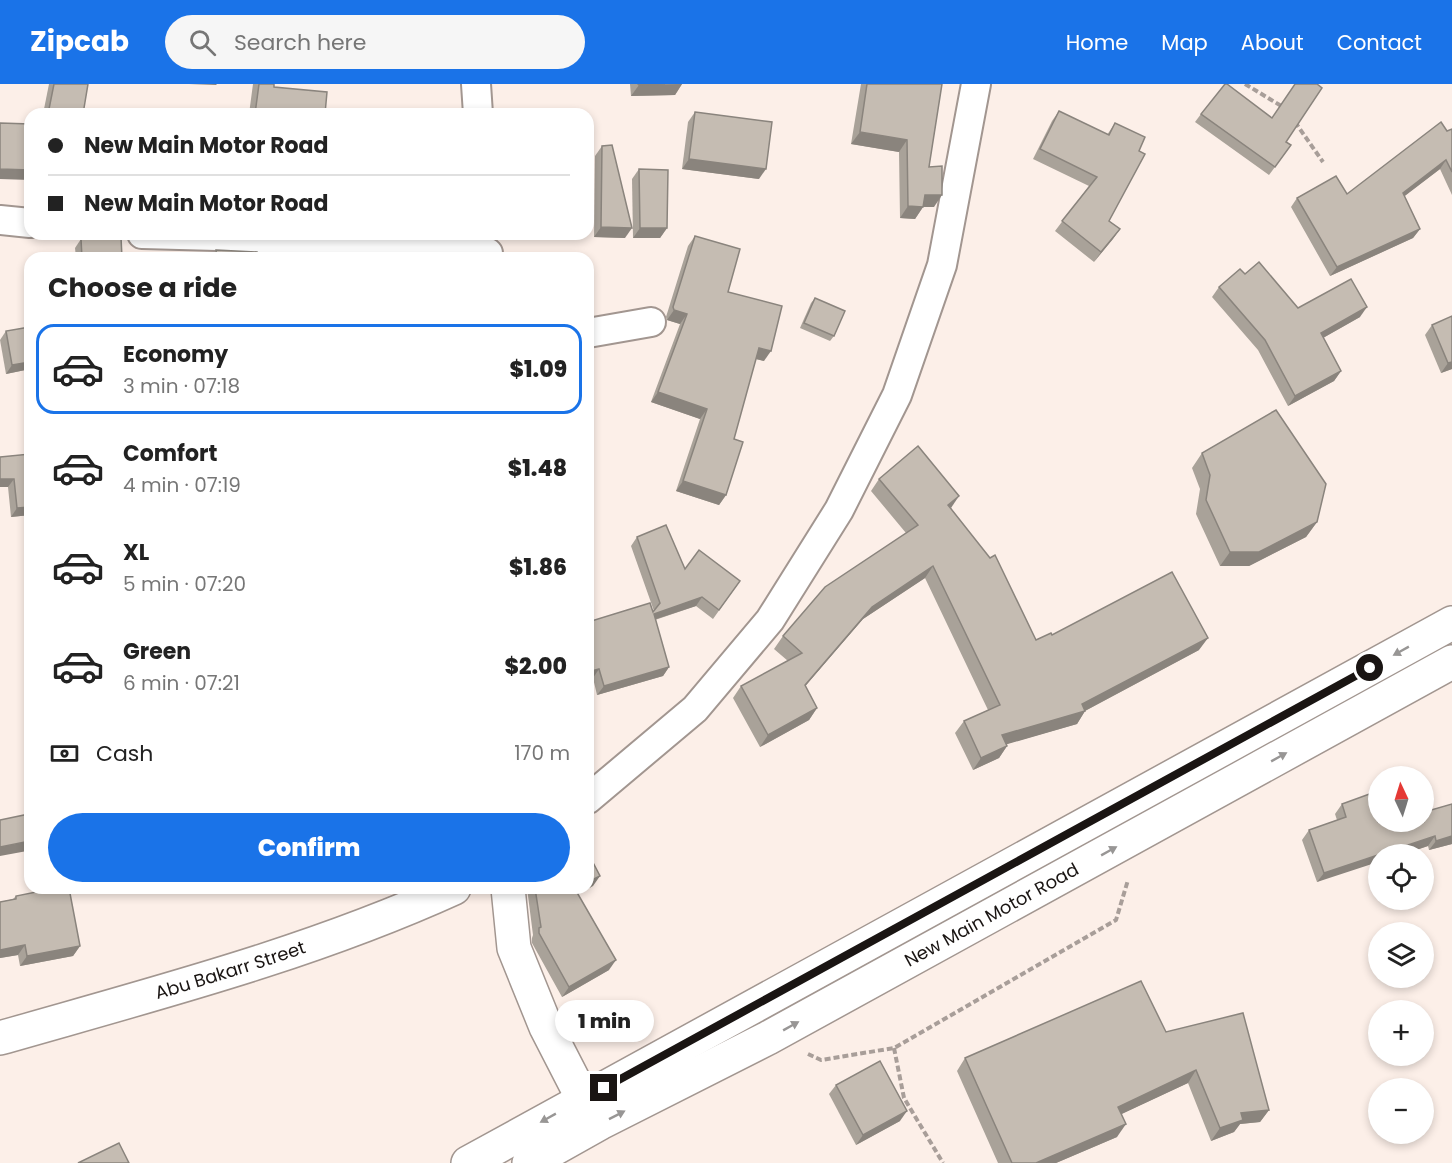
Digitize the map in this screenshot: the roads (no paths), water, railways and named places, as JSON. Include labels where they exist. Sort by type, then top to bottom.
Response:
[{"type":"main road","name":"New Main Motor Road","points":[[468,1163],[1452,623]]},
{"type":"main road","name":"New Main Motor Road","points":[[529,1163],[600,1123],[768,1038],[1452,662]]},
{"type":"main road","name":"Abu Bakarr Street","points":[[0,1038],[277,956],[398,914],[441,894]]},
{"type":"main road","points":[[509,894],[514,948],[546,1027],[583,1099]]},
{"type":"street","points":[[476,84],[478,108]]},
{"type":"street","points":[[594,794],[695,709],[770,620],[840,510],[897,395],[942,265],[976,84]]},
{"type":"street","points":[[0,220],[24,223]]},
{"type":"street","points":[[307,240],[487,248]]},
{"type":"street","points":[[594,332],[651,322]]}]
